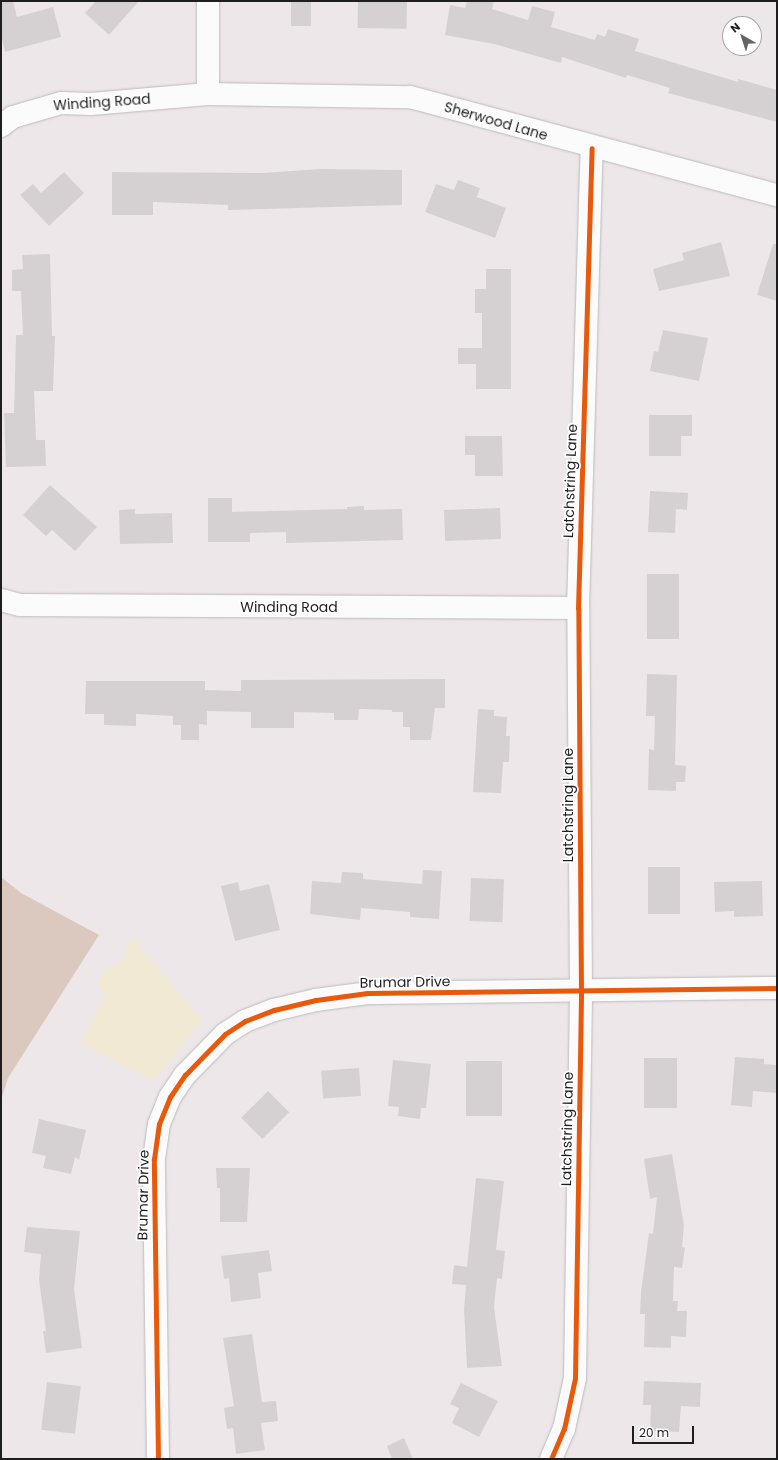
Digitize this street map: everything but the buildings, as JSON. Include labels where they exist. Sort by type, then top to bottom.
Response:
[{"type":"street","points":[[208,1],[208,94]]},
{"type":"street","name":"Winding Road","points":[[1,126],[13,116],[61,103],[91,104],[208,94]]},
{"type":"street","name":"Sherwood Lane","points":[[208,94],[410,97],[592,148],[777,195]]},
{"type":"street","name":"Latchstring Lane","points":[[551,1459],[564,1429],[575,1378],[581,992],[578,608],[592,148]]},
{"type":"street","name":"Winding Road","points":[[1,600],[20,606],[578,608]]},
{"type":"street","name":"Brumar Drive","points":[[158,1459],[154,1159],[159,1124],[170,1097],[202,1055],[225,1034],[245,1021],[316,1000],[368,993],[581,992],[777,988]]},
{"type":"shaded area","points":[[1,877],[21,893],[99,935],[8,1078],[1,1100]]},
{"type":"shaded area","points":[[132,937],[202,1020],[153,1081],[81,1043],[105,994],[98,984],[105,969],[121,961]]},
{"type":"cycle path","points":[[551,1459],[564,1429],[575,1378],[581,992],[578,608],[592,148]]},
{"type":"cycle path","points":[[158,1459],[154,1159],[159,1124],[170,1097],[185,1075],[225,1034],[245,1021],[274,1010],[316,1000],[368,993],[777,988]]}]
